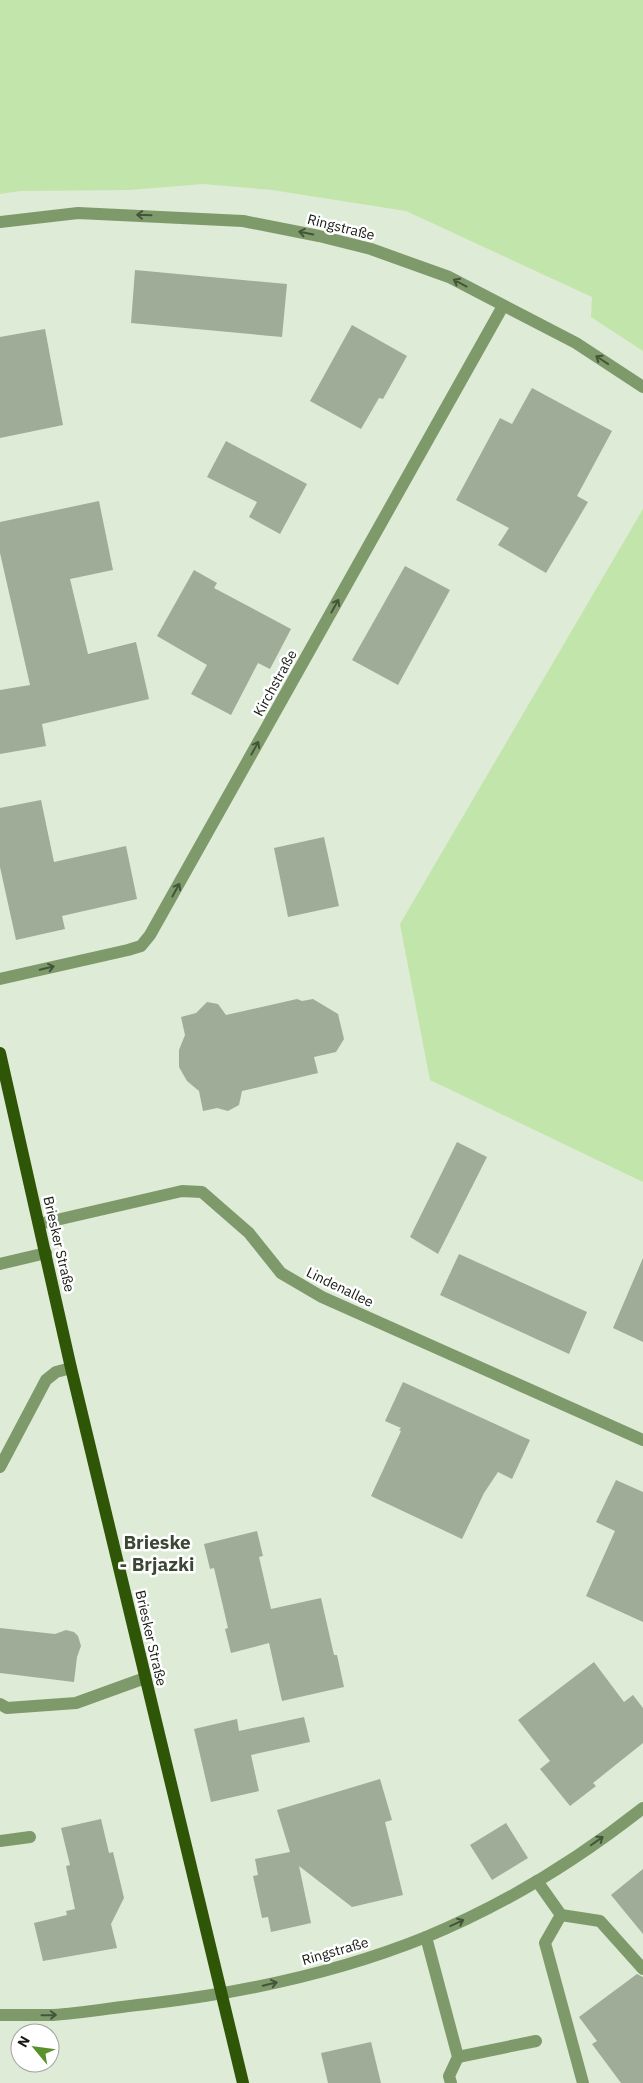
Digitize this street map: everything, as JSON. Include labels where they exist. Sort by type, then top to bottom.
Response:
[{"type":"main road","name":"Briesker Straße","points":[[0,1053],[145,1678],[243,2083]]},
{"type":"street","name":"Ringstraße","points":[[0,222],[78,213],[243,220],[371,249],[449,277],[576,343],[643,387]]},
{"type":"street","name":"Kirchstraße","points":[[0,979],[128,950],[141,946],[150,935],[502,306]]},
{"type":"street","name":"Lindenallee","points":[[39,1224],[182,1191],[202,1192],[249,1233],[281,1273],[322,1297],[643,1440]]},
{"type":"street","points":[[0,1264],[46,1253]]},
{"type":"street","points":[[0,1467],[46,1380],[56,1372],[72,1368]]},
{"type":"street","points":[[0,1704],[7,1708],[76,1703],[145,1678]]},
{"type":"street","name":"Ringstraße","points":[[0,2015],[54,2015],[194,1998],[252,1988],[353,1963],[426,1937],[496,1904],[577,1856],[643,1808]]},
{"type":"street","points":[[0,1841],[30,1836]]},
{"type":"street","points":[[537,1881],[561,1914],[600,1921],[643,1969]]},
{"type":"street","points":[[561,1914],[545,1943],[583,2083]]},
{"type":"street","points":[[426,1937],[458,2056],[449,2076],[451,2083]]},
{"type":"street","points":[[458,2056],[536,2041]]},
{"type":"green space","points":[[0,0],[643,0],[643,351],[591,317],[592,297],[406,211],[272,190],[203,184],[129,190],[20,191],[0,194]]},
{"type":"green space","points":[[643,509],[643,1182],[430,1080],[400,924]]},
{"type":"building","points":[[135,270],[287,284],[282,337],[131,323]]},
{"type":"building","points":[[352,325],[407,356],[383,399],[379,398],[361,429],[310,401]]},
{"type":"building","points":[[45,329],[63,425],[0,438],[0,337]]},
{"type":"building","points":[[532,388],[612,431],[577,496],[588,502],[546,573],[498,545],[509,528],[456,500],[500,418],[512,424]]},
{"type":"building","points":[[226,441],[307,484],[280,534],[249,517],[257,502],[207,477]]},
{"type":"building","points":[[99,501],[113,570],[70,579],[88,654],[136,642],[149,699],[42,724],[46,746],[0,754],[0,690],[30,685],[0,553],[0,522]]},
{"type":"building","points":[[405,566],[450,590],[398,685],[352,660]]},
{"type":"building","points":[[194,570],[217,583],[214,588],[291,629],[270,669],[258,663],[231,715],[191,694],[207,665],[157,636]]},
{"type":"building","points":[[41,800],[54,862],[126,846],[137,899],[62,916],[65,929],[16,940],[0,867],[0,808]]},
{"type":"building","points":[[324,837],[339,906],[288,917],[274,848]]},
{"type":"building","points":[[297,999],[302,1001],[313,999],[338,1014],[344,1039],[336,1052],[314,1057],[318,1073],[242,1091],[239,1105],[228,1111],[217,1108],[203,1111],[199,1091],[187,1081],[179,1067],[179,1050],[185,1035],[181,1017],[196,1013],[207,1002],[218,1004],[226,1015]]},
{"type":"building","points":[[457,1142],[487,1157],[438,1254],[410,1237]]},
{"type":"building","points":[[459,1254],[587,1312],[569,1354],[440,1295]]},
{"type":"building","points":[[643,1258],[643,1342],[613,1328]]},
{"type":"building","points":[[403,1382],[530,1440],[512,1479],[498,1472],[484,1493],[462,1539],[371,1496],[401,1431],[399,1430],[401,1428],[385,1421]]},
{"type":"building","points":[[616,1480],[643,1492],[643,1622],[586,1596],[615,1531],[596,1522]]},
{"type":"building","points":[[257,1531],[263,1556],[259,1557],[271,1609],[321,1598],[334,1655],[337,1655],[344,1687],[282,1701],[269,1643],[231,1653],[225,1629],[228,1628],[214,1568],[210,1569],[204,1544]]},
{"type":"building","points":[[0,1628],[55,1634],[66,1630],[74,1632],[78,1636],[81,1646],[77,1657],[74,1682],[0,1673]]},
{"type":"building","points":[[594,1662],[624,1702],[633,1695],[643,1708],[643,1743],[593,1783],[596,1786],[570,1806],[540,1769],[550,1761],[518,1720]]},
{"type":"building","points":[[304,1717],[310,1742],[251,1755],[259,1791],[211,1802],[194,1729],[237,1719],[239,1731]]},
{"type":"building","points":[[380,1779],[392,1820],[385,1822],[403,1895],[352,1907],[299,1866],[311,1923],[271,1932],[268,1917],[262,1918],[253,1876],[258,1875],[255,1859],[290,1852],[277,1810]]},
{"type":"building","points":[[101,1819],[109,1853],[113,1852],[124,1898],[111,1924],[117,1948],[43,1961],[34,1923],[67,1915],[66,1911],[75,1909],[66,1866],[70,1865],[61,1828]]},
{"type":"building","points":[[506,1823],[528,1858],[492,1880],[470,1845]]},
{"type":"building","points":[[643,1869],[643,1934],[611,1895]]},
{"type":"building","points":[[637,1974],[643,1977],[643,2083],[621,2083],[592,2044],[597,2041],[579,2017]]},
{"type":"building","points":[[371,2042],[381,2083],[328,2083],[321,2053]]},
{"type":"district","name":"Brieske - Brjazki","points":[[157,1553]]}]
